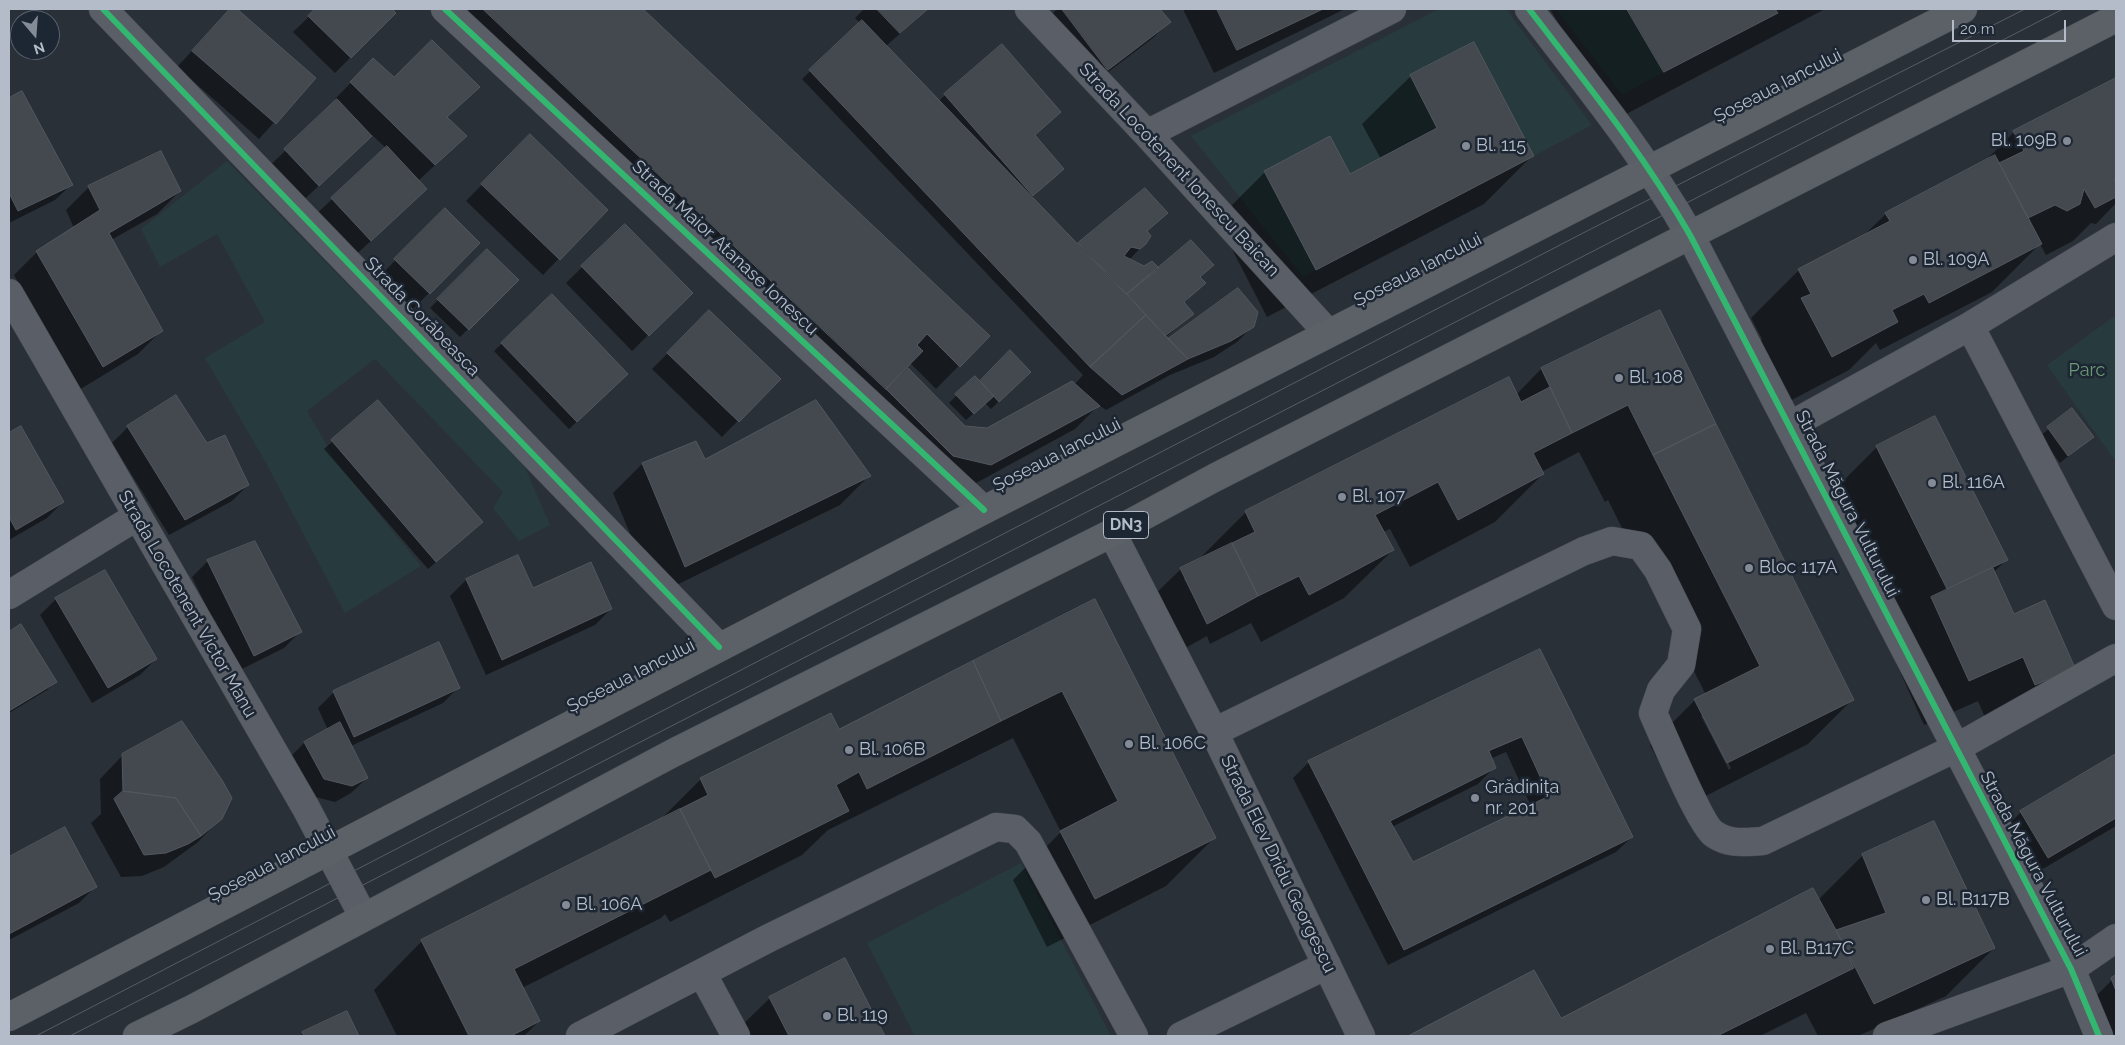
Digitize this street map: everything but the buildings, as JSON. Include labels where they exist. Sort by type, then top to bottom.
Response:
[{"type":"main road","name":"Șoseaua Iancului","points":[[9,1018],[267,884],[328,850],[984,510],[1649,168],[1963,9]]},
{"type":"main road","name":"DN3","points":[[137,1036],[192,1009],[363,916],[673,753],[1112,533],[1214,478],[2116,18]]},
{"type":"street","name":"Strada Corăbeasca","points":[[103,9],[719,647]]},
{"type":"street","name":"Strada Maior Atanase Ionescu","points":[[445,9],[984,510]]},
{"type":"street","name":"Strada Locotenent Ionescu Baican","points":[[1029,9],[1147,134],[1328,333]]},
{"type":"street","points":[[1147,134],[1392,9]]},
{"type":"street","name":"Strada Măgura Vulturului","points":[[1529,9],[1625,133],[1690,235],[2071,969],[2100,1036]]},
{"type":"street","points":[[1790,426],[1970,326],[2116,237]]},
{"type":"street","name":"Strada Locotenent Victor Manu","points":[[9,293],[328,850],[363,916]]},
{"type":"street","points":[[1970,326],[2116,606]]},
{"type":"street","points":[[9,595],[136,516]]},
{"type":"street","name":"Strada Elev Dridu Georgescu","points":[[1112,533],[1214,732],[1362,1036]]},
{"type":"street","points":[[1214,732],[1575,555],[1612,541],[1641,546],[1658,570],[1687,629],[1681,665],[1661,690],[1653,714],[1696,805],[1713,834],[1734,843],[1763,841],[1956,748],[2116,658]]},
{"type":"street","points":[[580,1036],[702,973],[996,827],[1015,829],[1028,842],[1134,1036]]},
{"type":"street","points":[[1887,1036],[2071,969],[2116,938]]},
{"type":"street","points":[[1181,1036],[1327,965]]},
{"type":"street","points":[[702,973],[736,1036]]},
{"type":"green space","points":[[1439,9],[1506,9],[1592,125],[1534,156],[1474,42],[1410,75],[1437,128],[1350,174],[1330,136],[1264,171],[1316,270],[1303,277],[1191,136]]},
{"type":"green space","points":[[1556,9],[1627,9],[1664,72],[1622,95]]},
{"type":"green space","points":[[227,161],[524,465],[550,525],[519,541],[493,508],[503,492],[375,359],[307,411],[336,461],[421,566],[345,613],[266,463],[205,358],[265,322],[217,234],[160,267],[141,229]]},
{"type":"green space","name":"Parc","points":[[2116,315],[2116,462],[2047,365]]},
{"type":"green space","points":[[1021,863],[1111,1036],[915,1036],[867,943]]},
{"type":"tram line","points":[[36,1036],[1585,232],[2025,9]]},
{"type":"tram line","points":[[70,1036],[2063,9]]},
{"type":"cycle path","points":[[103,9],[719,647]]},
{"type":"cycle path","points":[[445,9],[984,510]]},
{"type":"cycle path","points":[[1529,9],[1593,91],[1633,147],[1690,235],[2071,969],[2099,1036]]},
{"type":"place","name":"Bl. 109B","points":[[2067,141]]},
{"type":"place","name":"Bl. 115","points":[[1466,146]]},
{"type":"place","name":"Bl. 109A","points":[[1913,260]]},
{"type":"place","name":"Bl. 108","points":[[1619,378]]},
{"type":"place","name":"Bl. 116A","points":[[1932,483]]},
{"type":"place","name":"Bl. 107","points":[[1342,497]]},
{"type":"place","name":"Bloc 117A","points":[[1749,568]]},
{"type":"place","name":"Bl. 106C","points":[[1129,744]]},
{"type":"place","name":"Bl. 106B","points":[[849,750]]},
{"type":"place","name":"Grădinița nr. 201","points":[[1475,798]]},
{"type":"place","name":"Bl. B117B","points":[[1926,900]]},
{"type":"place","name":"Bl. 106A","points":[[566,905]]},
{"type":"place","name":"Bl. B117C","points":[[1770,949]]},
{"type":"place","name":"Bl. 119","points":[[827,1016]]}]
